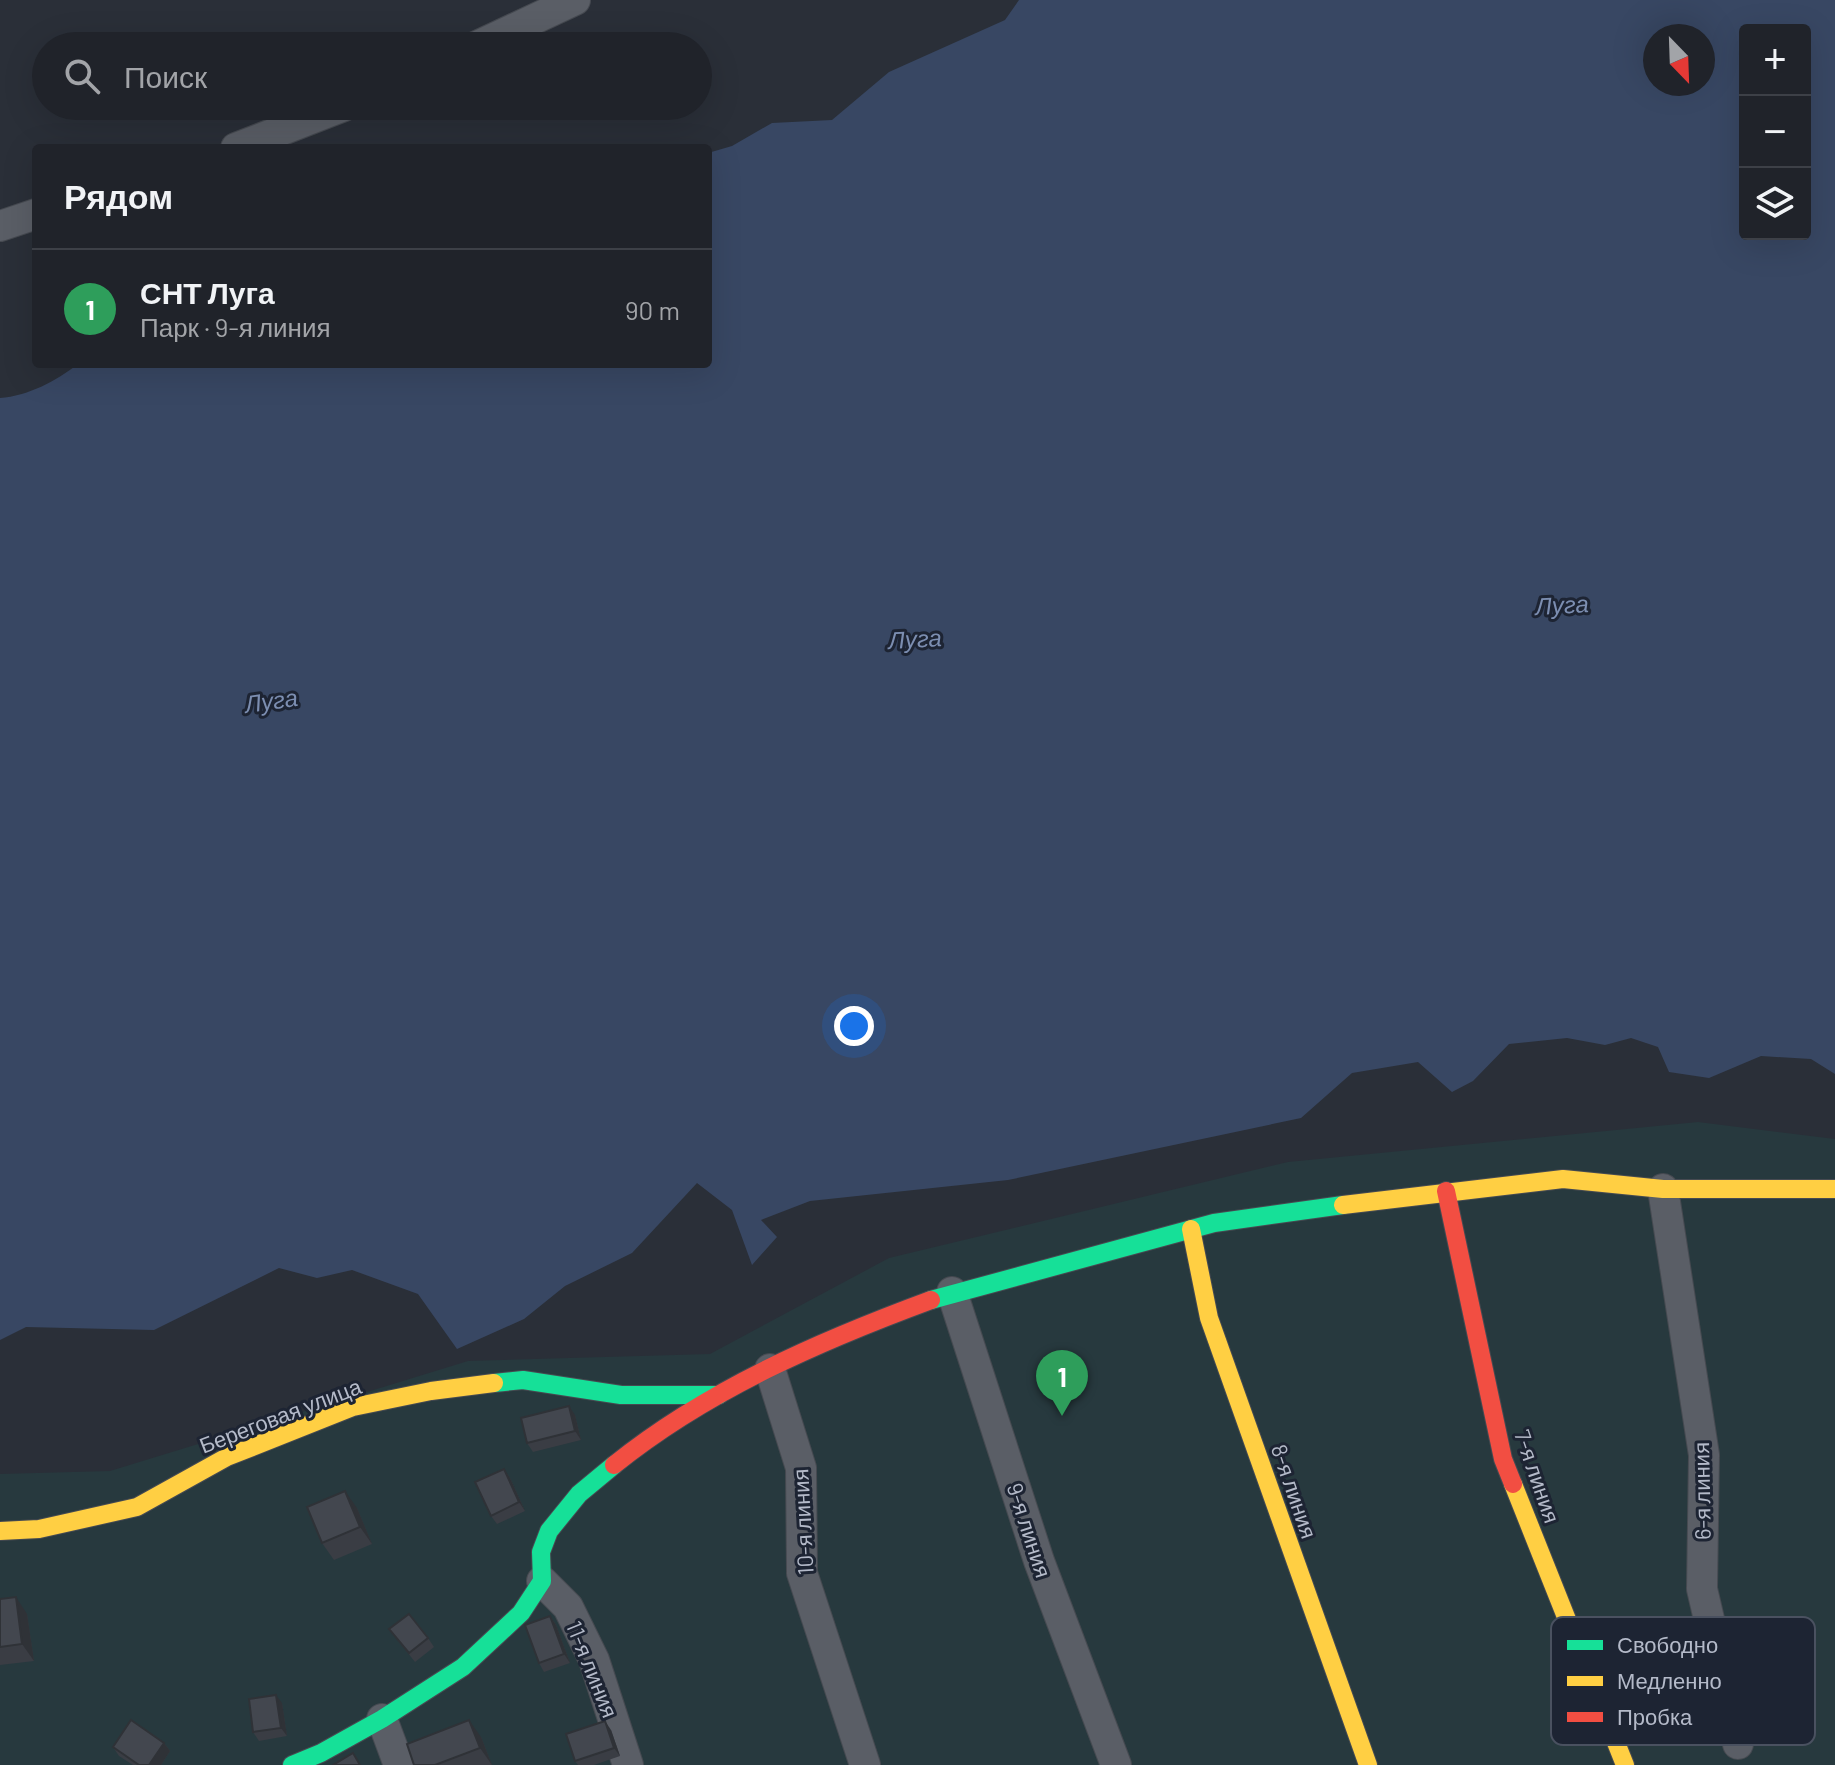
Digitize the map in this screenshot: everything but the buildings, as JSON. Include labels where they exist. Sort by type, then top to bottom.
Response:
[{"type":"street","points":[[507,32],[575,0]]},
{"type":"street","points":[[246,144],[308,120]]},
{"type":"street","points":[[0,226],[32,215]]},
{"type":"street","points":[[292,1765],[321,1753],[382,1719],[463,1667],[521,1613],[542,1581],[541,1552],[549,1531],[579,1494],[643,1442],[719,1395],[849,1330],[952,1292],[1214,1223],[1446,1191],[1563,1179],[1663,1189],[1835,1189]]},
{"type":"street","name":"6-я линия","points":[[1663,1189],[1704,1455],[1702,1589],[1709,1617]]},
{"type":"street","name":"7-я линия","points":[[1446,1191],[1503,1459],[1566,1617]]},
{"type":"street","name":"8-я линия","points":[[1191,1229],[1209,1318],[1368,1765]]},
{"type":"street","name":"9-я линия","points":[[952,1292],[1039,1561],[1116,1765]]},
{"type":"street","name":"10-я линия","points":[[770,1369],[801,1468],[802,1573],[865,1765]]},
{"type":"street","name":"Береговая улица","points":[[0,1531],[39,1529],[137,1507],[227,1457],[353,1407],[431,1391],[523,1380],[621,1395],[719,1395]]},
{"type":"street","name":"11-я линия","points":[[542,1581],[568,1607],[594,1660],[628,1765]]},
{"type":"street","points":[[382,1719],[399,1765]]},
{"type":"street","name":"7-я линия","points":[[1617,1745],[1625,1765]]},
{"type":"shaded area","points":[[1698,1122],[1835,1139],[1835,1765],[0,1765],[0,1474],[110,1471],[468,1361],[710,1354],[889,1258],[1288,1162]]},
{"type":"water","name":"Луга","points":[[1019,0],[1835,0],[1835,1074],[1811,1059],[1761,1056],[1709,1078],[1669,1072],[1658,1047],[1631,1038],[1605,1045],[1567,1038],[1509,1044],[1473,1081],[1452,1092],[1418,1062],[1352,1073],[1301,1118],[1008,1180],[810,1201],[761,1220],[777,1237],[752,1265],[732,1210],[697,1183],[632,1253],[565,1286],[524,1319],[457,1349],[418,1294],[352,1270],[317,1278],[279,1268],[154,1330],[26,1327],[0,1340],[0,398],[41,387],[72,368],[712,368],[712,152],[732,146],[772,123],[832,120],[889,72],[1005,20]]},
{"type":"traffic: fast","points":[[931,1300],[1214,1223],[1343,1205]]},
{"type":"traffic: fast","points":[[494,1383],[523,1380],[621,1395],[719,1395]]},
{"type":"traffic: fast","points":[[292,1765],[321,1753],[382,1719],[463,1667],[521,1613],[542,1581],[541,1552],[549,1531],[579,1494],[614,1465]]},
{"type":"traffic: slow","points":[[1343,1205],[1563,1179],[1663,1189],[1835,1189]]},
{"type":"traffic: slow","points":[[1191,1229],[1209,1318],[1368,1765]]},
{"type":"traffic: slow","points":[[0,1531],[39,1529],[137,1507],[227,1457],[353,1407],[431,1391],[494,1383]]},
{"type":"traffic: slow","points":[[1513,1484],[1566,1617]]},
{"type":"traffic: slow","points":[[1617,1745],[1625,1765]]},
{"type":"traffic: jam","points":[[1446,1191],[1503,1459],[1513,1484]]},
{"type":"traffic: jam","points":[[614,1465],[687,1413],[766,1370],[806,1350],[931,1300]]},
{"type":"place","name":"СНТ Луга","points":[[1062,1416]]}]
